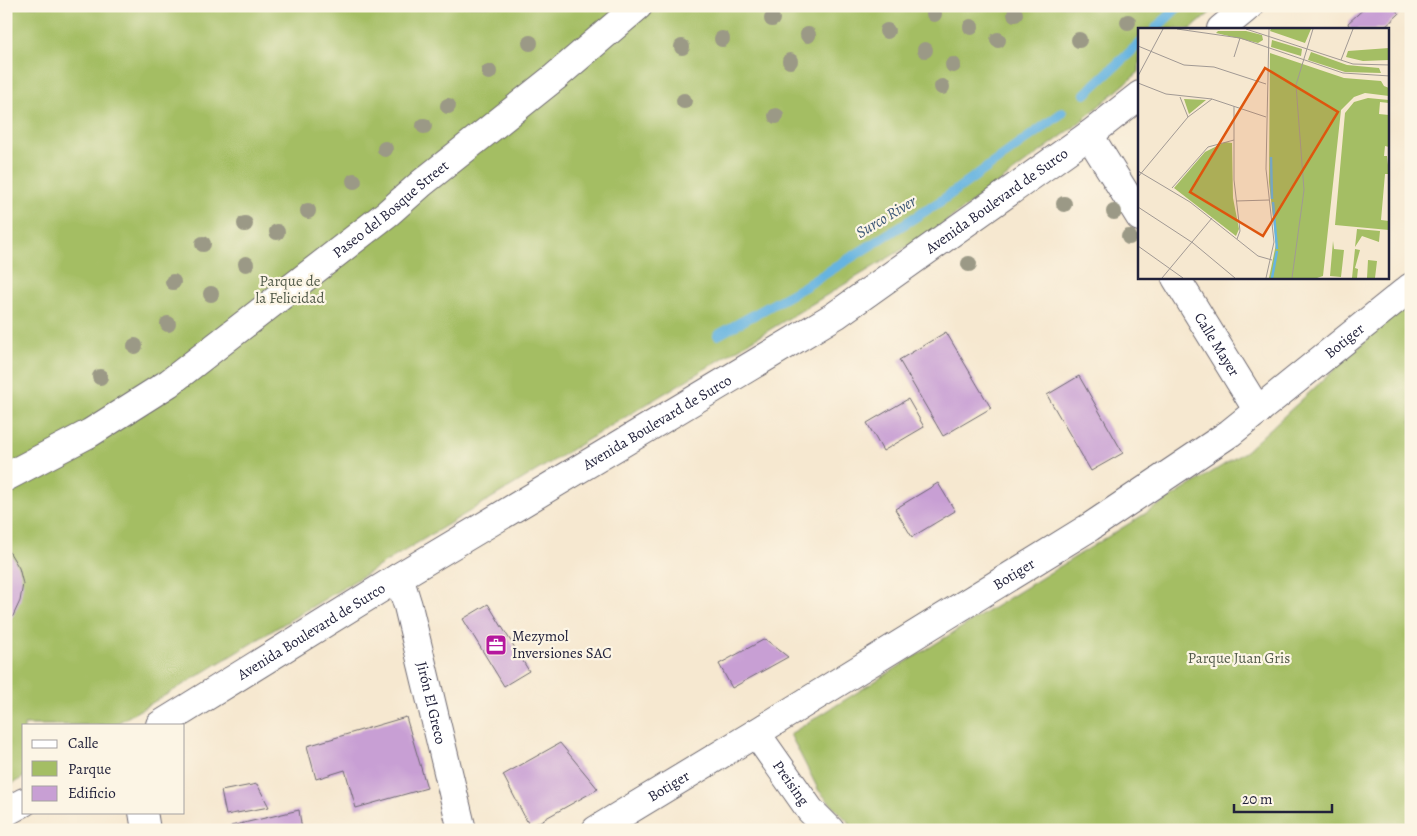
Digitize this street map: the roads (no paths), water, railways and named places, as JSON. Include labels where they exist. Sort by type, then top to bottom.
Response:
[{"type":"street","name":"Paseo del Bosque Street","points":[[6,476],[90,433],[169,383],[388,213],[429,177],[555,77],[638,6]]},
{"type":"street","points":[[1223,28],[1249,6]]},
{"type":"street","name":"Avenida Boulevard de Surco","points":[[162,724],[399,576],[836,315],[1089,135],[1138,97]]},
{"type":"street","points":[[1089,135],[1138,214]]},
{"type":"street","name":"Calle Mayer","points":[[1177,279],[1258,411]]},
{"type":"street","name":"Botiger","points":[[596,830],[756,734],[1090,527],[1230,433],[1411,286]]},
{"type":"street","name":"Jirón El Greco","points":[[399,576],[408,606],[462,830]]},
{"type":"street","name":"Preising","points":[[756,734],[810,810],[830,830]]},
{"type":"street","points":[[6,812],[22,803]]},
{"type":"street","points":[[143,814],[146,830]]},
{"type":"waterway","name":"Surco River","points":[[1156,28],[1179,6]]},
{"type":"waterway","name":"Surco River","points":[[1085,94],[1138,45]]},
{"type":"waterway","name":"Surco River","points":[[718,335],[804,287],[941,201],[1062,113]]},
{"type":"place","name":"Mezymol Inversiones SAC","points":[[496,645]]},
{"type":"park label","name":"Parque de la Felicidad","points":[[290,290]]},
{"type":"park label","name":"Parque Juan Gris","points":[[1239,658]]}]
